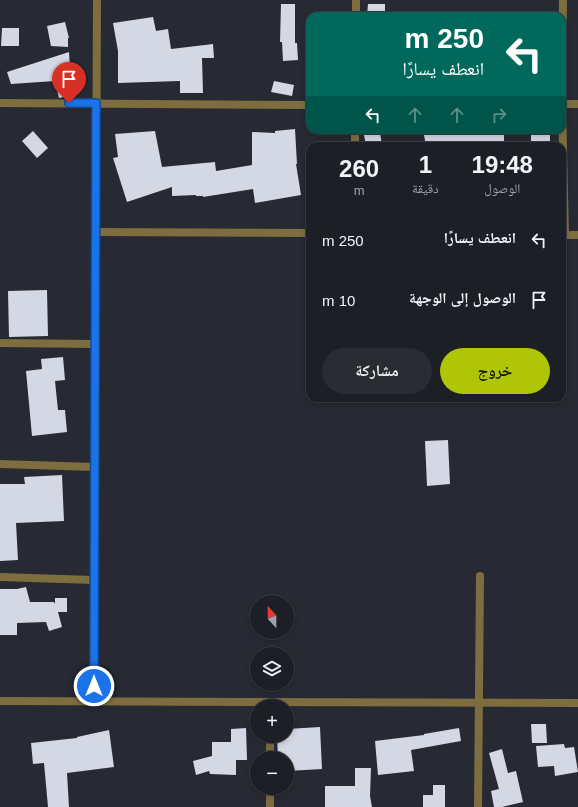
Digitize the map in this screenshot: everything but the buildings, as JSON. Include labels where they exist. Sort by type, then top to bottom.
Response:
[{"type":"street","points":[[94,701],[97,0]]},
{"type":"street","points":[[356,0],[356,12]]},
{"type":"street","points":[[563,0],[563,12]]},
{"type":"street","points":[[0,103],[306,105]]},
{"type":"street","points":[[566,104],[578,104]]},
{"type":"street","points":[[96,232],[306,233]]},
{"type":"street","points":[[566,235],[578,235]]},
{"type":"street","points":[[0,343],[95,344]]},
{"type":"street","points":[[0,464],[95,467]]},
{"type":"street","points":[[478,807],[480,576]]},
{"type":"street","points":[[0,577],[94,580]]},
{"type":"street","points":[[0,701],[250,704]]},
{"type":"street","points":[[294,704],[578,703]]},
{"type":"street","points":[[270,795],[270,807]]},
{"type":"route","points":[[69,103],[96,103],[94,686]]}]
